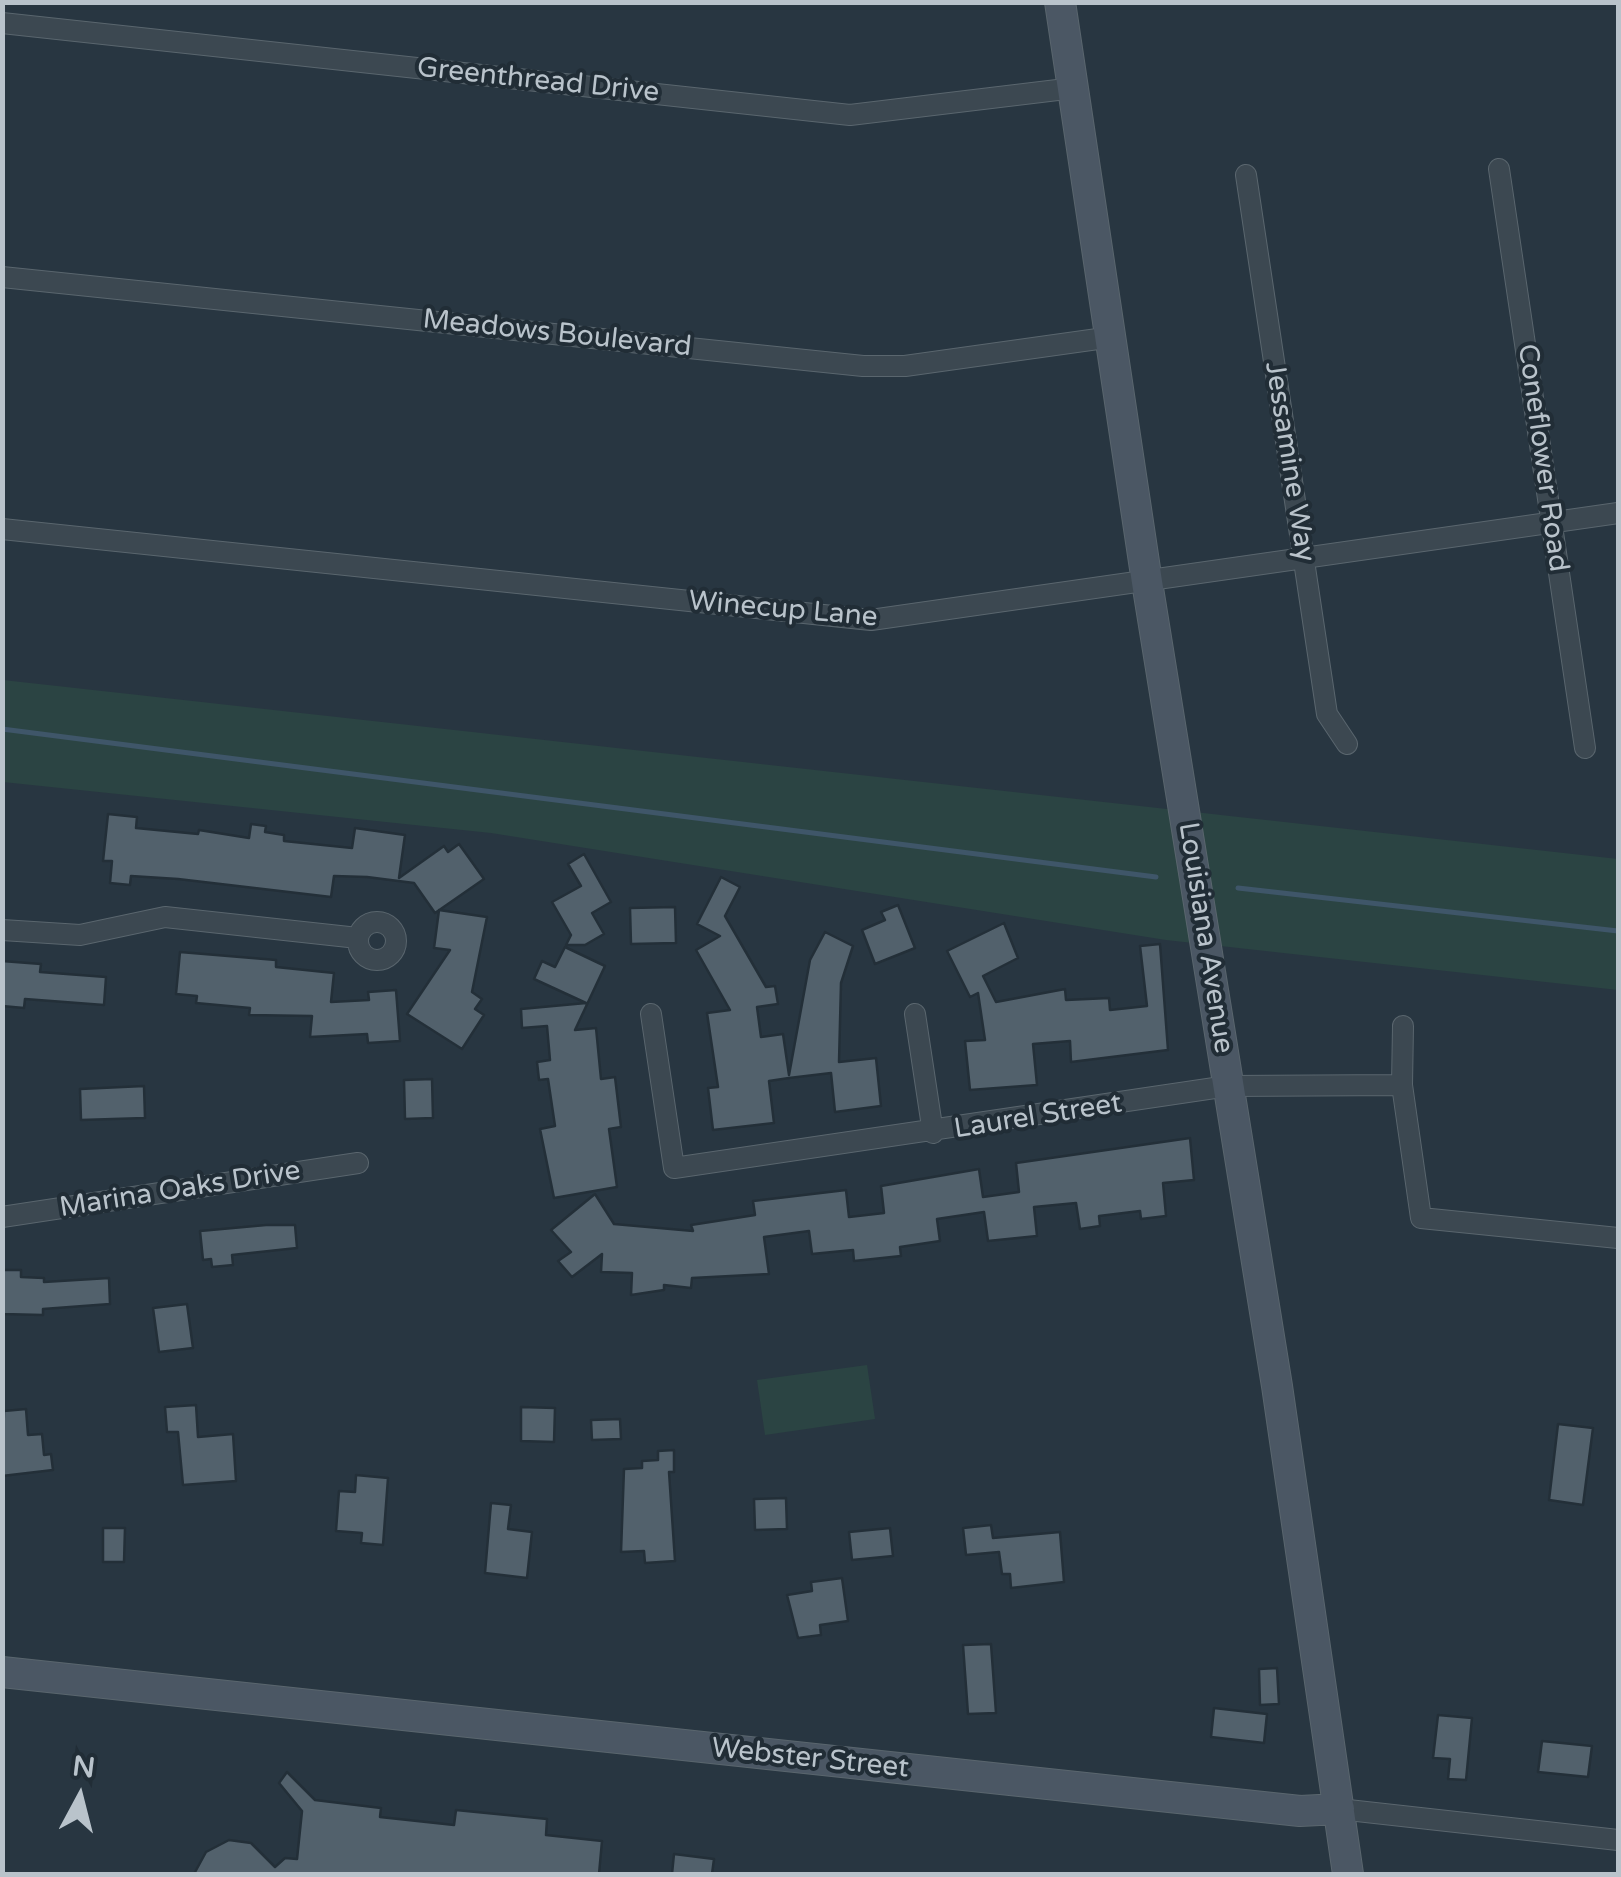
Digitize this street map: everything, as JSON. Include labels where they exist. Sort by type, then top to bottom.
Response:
[{"type":"street","name":"Louisiana Avenue","points":[[1060,2],[1348,1874]]},
{"type":"street","name":"Greenthread Drive","points":[[2,23],[850,115],[1074,88]]},
{"type":"street","name":"Coneflower Road","points":[[1499,169],[1585,748]]},
{"type":"street","name":"Jessamine Way","points":[[1246,176],[1327,714],[1347,744]]},
{"type":"street","name":"Meadows Boulevard","points":[[2,277],[863,366],[905,366],[1112,336]]},
{"type":"street","name":"Winecup Lane","points":[[2,530],[871,620],[1618,513]]},
{"type":"street","points":[[2,930],[80,936],[165,917],[358,938]]},
{"type":"street","name":"Laurel Street","points":[[651,1014],[674,1168],[934,1133],[1228,1086],[1402,1085]]},
{"type":"street","points":[[915,1014],[934,1133]]},
{"type":"street","points":[[1404,1026],[1402,1085],[1421,1218],[1618,1238]]},
{"type":"street","name":"Marina Oaks Drive","points":[[2,1217],[358,1163]]},
{"type":"street","name":"Webster Street","points":[[2,1672],[1300,1811],[1339,1810],[1618,1840]]},
{"type":"green space","points":[[3,680],[1618,859],[1618,990],[1166,940],[491,833],[3,782]]},
{"type":"green space","points":[[867,1365],[875,1419],[765,1435],[757,1380]]},
{"type":"building","points":[[108,814],[137,817],[136,828],[198,834],[199,830],[249,838],[251,824],[266,826],[265,832],[284,835],[284,841],[352,848],[355,828],[405,835],[399,878],[444,846],[448,852],[459,844],[484,879],[435,913],[414,883],[367,877],[334,876],[331,897],[131,876],[130,885],[110,883],[112,861],[103,861]]},
{"type":"building","points":[[584,854],[611,902],[592,913],[604,934],[585,945],[566,945],[571,935],[552,902],[581,886],[568,864]]},
{"type":"building","points":[[721,877],[740,887],[725,916],[766,987],[775,986],[778,1004],[757,1007],[761,1037],[783,1034],[789,1075],[810,960],[825,932],[853,946],[841,983],[839,1062],[876,1058],[881,1106],[835,1112],[831,1073],[789,1078],[769,1081],[774,1123],[713,1130],[708,1088],[718,1087],[707,1013],[730,1010],[696,950],[720,936],[697,924]]},
{"type":"building","points":[[898,905],[915,948],[875,964],[862,930],[885,920],[881,912]]},
{"type":"building","points":[[675,907],[676,943],[631,944],[630,908]]},
{"type":"building","points":[[439,910],[487,917],[472,992],[482,999],[475,1009],[484,1015],[462,1049],[407,1014],[450,950],[434,948]]},
{"type":"building","points":[[1004,923],[1018,958],[983,976],[996,1002],[1065,989],[1066,1000],[1109,998],[1110,1010],[1147,1006],[1140,946],[1160,944],[1168,1050],[1071,1062],[1070,1041],[1033,1044],[1037,1085],[970,1090],[965,1041],[985,1040],[978,993],[970,997],[947,951]]},
{"type":"building","points":[[565,947],[605,966],[575,1030],[596,1028],[601,1079],[615,1077],[621,1127],[609,1129],[617,1187],[554,1198],[540,1129],[555,1126],[548,1079],[539,1080],[537,1062],[550,1060],[547,1026],[522,1028],[521,1009],[586,1003],[534,979],[542,961],[555,967]]},
{"type":"building","points":[[180,952],[276,960],[276,967],[334,973],[331,1002],[369,1000],[368,992],[396,990],[400,1041],[368,1043],[367,1034],[310,1037],[312,1016],[249,1015],[250,1008],[196,1003],[197,996],[176,994]]},
{"type":"building","points":[[2,961],[41,964],[40,972],[106,977],[104,1005],[25,999],[24,1008],[2,1006]]},
{"type":"building","points":[[432,1079],[433,1118],[405,1119],[404,1080]]},
{"type":"building","points":[[144,1086],[145,1118],[81,1120],[80,1089]]},
{"type":"building","points":[[1190,1138],[1194,1180],[1163,1183],[1166,1216],[1141,1219],[1140,1211],[1099,1216],[1100,1226],[1080,1229],[1076,1203],[1034,1207],[1037,1236],[988,1241],[984,1212],[937,1219],[940,1241],[900,1247],[901,1256],[854,1261],[853,1250],[812,1254],[809,1231],[764,1237],[769,1274],[692,1278],[691,1288],[664,1285],[664,1290],[631,1295],[632,1273],[601,1272],[602,1254],[572,1277],[558,1261],[571,1252],[551,1230],[595,1194],[614,1224],[693,1231],[691,1225],[755,1215],[753,1201],[846,1190],[849,1217],[884,1213],[881,1186],[979,1169],[983,1197],[1019,1192],[1016,1163]]},
{"type":"building","points":[[295,1225],[297,1248],[232,1255],[233,1265],[212,1267],[211,1259],[203,1260],[200,1231]]},
{"type":"building","points":[[2,1270],[21,1270],[21,1277],[44,1278],[44,1282],[109,1278],[110,1304],[43,1309],[43,1315],[2,1314]]},
{"type":"building","points":[[187,1304],[193,1348],[159,1352],[153,1308]]},
{"type":"building","points":[[196,1405],[198,1437],[233,1434],[236,1481],[183,1485],[178,1432],[167,1432],[165,1407]]},
{"type":"building","points":[[521,1407],[555,1408],[554,1442],[521,1441]]},
{"type":"building","points":[[26,1409],[28,1435],[42,1434],[44,1455],[51,1454],[53,1470],[2,1476],[4,1411]]},
{"type":"building","points":[[620,1419],[621,1439],[592,1440],[591,1420]]},
{"type":"building","points":[[1558,1424],[1593,1428],[1583,1505],[1549,1500]]},
{"type":"building","points":[[674,1450],[674,1472],[669,1472],[675,1561],[645,1563],[644,1551],[621,1552],[624,1469],[642,1468],[642,1461],[658,1460],[658,1451]]},
{"type":"building","points":[[356,1475],[388,1478],[383,1545],[361,1543],[362,1533],[336,1531],[339,1491],[355,1492]]},
{"type":"building","points":[[786,1498],[787,1529],[755,1530],[754,1499]]},
{"type":"building","points":[[491,1503],[511,1505],[508,1529],[532,1532],[527,1578],[485,1573]]},
{"type":"building","points":[[991,1525],[993,1538],[1060,1532],[1064,1582],[1011,1588],[1010,1574],[1002,1574],[999,1552],[966,1555],[963,1528]]},
{"type":"building","points":[[103,1528],[125,1528],[124,1562],[103,1562]]},
{"type":"building","points":[[890,1528],[893,1556],[852,1560],[849,1532]]},
{"type":"building","points":[[842,1578],[848,1621],[820,1625],[821,1635],[798,1638],[787,1595],[812,1591],[811,1582]]},
{"type":"building","points":[[991,1644],[996,1713],[968,1714],[963,1645]]},
{"type":"building","points":[[1277,1668],[1279,1704],[1260,1705],[1259,1669]]},
{"type":"building","points":[[1214,1708],[1267,1714],[1264,1743],[1211,1737]]},
{"type":"building","points":[[1438,1715],[1472,1718],[1466,1780],[1448,1779],[1450,1759],[1433,1758]]},
{"type":"building","points":[[1542,1741],[1592,1746],[1588,1777],[1538,1772]]},
{"type":"building","points":[[287,1772],[315,1800],[381,1808],[380,1817],[454,1825],[456,1810],[547,1819],[546,1835],[602,1841],[599,1874],[194,1874],[206,1852],[229,1840],[251,1843],[275,1867],[285,1858],[297,1859],[302,1811],[279,1783]]},
{"type":"building","points":[[674,1854],[714,1859],[712,1874],[672,1874]]},
{"type":"waterway","points":[[2,729],[1156,877]]},
{"type":"waterway","points":[[1238,888],[1618,931]]}]
